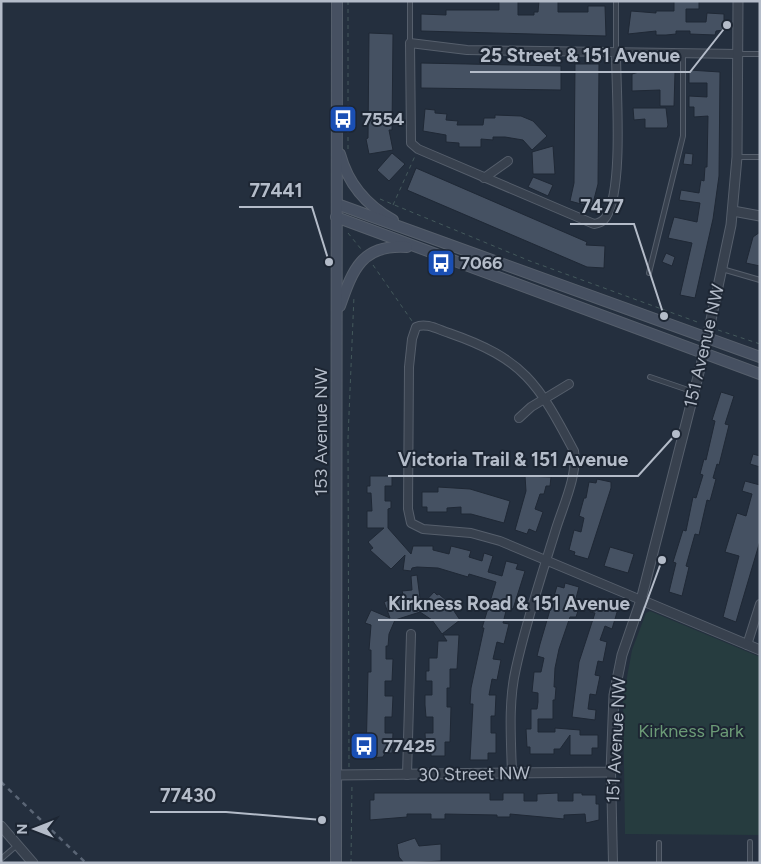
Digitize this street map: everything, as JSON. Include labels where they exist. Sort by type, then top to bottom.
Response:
[{"type":"main road","name":"153 Avenue NW","points":[[336,863],[337,1]]},
{"type":"main road","points":[[337,138],[344,167],[356,191],[380,212],[421,235]]},
{"type":"main road","points":[[337,204],[421,235],[709,332],[760,357]]},
{"type":"main road","points":[[336,217],[760,374]]},
{"type":"main road","points":[[337,314],[353,270],[366,256],[386,248],[416,247]]},
{"type":"street","name":"151 Avenue NW","points":[[613,863],[611,772],[614,695],[622,655],[641,600],[704,353],[733,211],[737,157],[738,1]]},
{"type":"street","points":[[616,52],[616,182],[608,214],[600,223],[594,224],[484,178],[418,149],[411,144],[410,43],[467,50],[616,52],[682,54],[738,54]]},
{"type":"street","points":[[484,178],[508,162]]},
{"type":"street","points":[[733,211],[760,216]]},
{"type":"street","points":[[512,774],[510,720],[515,670],[546,560],[571,478],[575,457],[570,444],[544,398],[527,375],[499,353],[426,325],[416,327],[412,339],[408,390],[408,509],[411,523],[423,529],[449,530],[486,537],[546,560],[760,650]]},
{"type":"street","points":[[519,418],[544,398],[568,384]]},
{"type":"street","points":[[747,645],[760,604]]},
{"type":"street","points":[[408,775],[411,634]]},
{"type":"street","name":"30 Street NW","points":[[336,775],[611,772]]},
{"type":"street","points":[[1,826],[33,863]]},
{"type":"lane","points":[[410,1],[410,43]]},
{"type":"lane","points":[[616,1],[616,52]]},
{"type":"lane","points":[[649,273],[683,136],[682,54]]},
{"type":"lane","points":[[738,54],[760,54]]},
{"type":"lane","points":[[737,157],[760,157]]},
{"type":"lane","points":[[722,269],[760,280]]},
{"type":"lane","points":[[650,378],[694,392]]},
{"type":"lane","points":[[659,842],[659,863]]},
{"type":"lane","points":[[750,842],[750,863]]},
{"type":"lane","points":[[1,859],[18,844]]},
{"type":"path","points":[[348,1],[349,155]]},
{"type":"path","points":[[393,206],[418,149]]},
{"type":"path","points":[[375,196],[393,206],[447,225],[530,261],[709,332],[760,344]]},
{"type":"path","points":[[344,227],[364,254]]},
{"type":"path","points":[[369,260],[416,327]]},
{"type":"path","points":[[369,267],[372,264]]},
{"type":"path","points":[[348,763],[348,430],[352,373],[353,303],[356,289]]},
{"type":"path","points":[[351,863],[353,787]]},
{"type":"green space","name":"Kirkness Park","points":[[650,611],[760,657],[760,835],[625,834],[623,699],[632,650],[646,613]]},
{"type":"building","points":[[499,1],[518,1],[518,15],[534,15],[534,12],[538,12],[539,1],[558,1],[558,12],[588,12],[588,6],[605,6],[606,36],[421,31],[421,14],[446,15],[446,10],[499,10]]},
{"type":"building","points":[[674,1],[699,1],[699,9],[686,9],[686,22],[706,22],[707,13],[724,14],[724,30],[716,31],[715,35],[690,34],[690,31],[676,31],[676,34],[666,35],[656,35],[656,31],[628,34],[631,11],[656,13],[656,11],[674,11]]},
{"type":"building","points":[[369,33],[393,34],[392,130],[389,130],[393,150],[369,154],[366,139],[368,138]]},
{"type":"building","points":[[421,63],[561,66],[561,90],[421,88]]},
{"type":"building","points":[[575,64],[599,64],[598,184],[592,207],[570,201],[574,183]]},
{"type":"building","points":[[689,70],[720,72],[719,176],[713,219],[695,298],[680,295],[692,243],[668,238],[674,217],[697,222],[700,203],[679,200],[681,190],[699,193],[701,180],[704,181],[705,167],[707,167],[708,116],[694,117],[694,107],[689,107],[689,96],[707,97],[707,83],[689,83]]},
{"type":"building","points":[[639,72],[675,72],[674,106],[660,106],[660,90],[632,91],[632,74]]},
{"type":"building","points":[[633,108],[666,108],[667,128],[645,128],[645,119],[634,120]]},
{"type":"building","points":[[425,109],[435,110],[435,113],[447,114],[446,120],[458,121],[457,125],[483,125],[484,118],[495,118],[495,115],[521,116],[533,121],[547,136],[532,150],[523,140],[505,137],[493,137],[493,140],[481,139],[481,147],[459,147],[459,143],[446,142],[446,135],[423,131]]},
{"type":"building","points":[[553,146],[555,174],[533,174],[532,152]]},
{"type":"building","points":[[392,153],[405,164],[389,181],[377,170]]},
{"type":"building","points":[[685,153],[693,154],[692,165],[683,164]]},
{"type":"building","points":[[416,168],[587,242],[586,245],[605,246],[604,268],[587,267],[407,190]]},
{"type":"building","points":[[533,177],[553,185],[548,196],[528,187]]},
{"type":"building","points":[[760,232],[760,266],[746,263],[753,237]]},
{"type":"building","points":[[666,253],[675,257],[672,266],[662,262]]},
{"type":"building","points":[[721,392],[734,396],[725,424],[729,425],[719,465],[717,464],[713,478],[716,479],[710,501],[707,500],[699,535],[695,534],[686,566],[689,567],[682,596],[669,592],[676,563],[673,562],[683,530],[686,531],[693,497],[696,498],[703,475],[700,474],[704,459],[706,460],[715,421],[712,420]]},
{"type":"building","points":[[753,454],[760,456],[760,467],[750,464]]},
{"type":"building","points":[[370,476],[392,476],[392,486],[385,486],[385,501],[391,501],[391,508],[388,509],[388,528],[411,554],[413,546],[433,546],[433,550],[449,554],[451,546],[471,551],[469,557],[482,561],[484,553],[493,556],[488,572],[502,576],[506,561],[518,564],[516,569],[525,571],[513,609],[507,607],[503,623],[509,624],[504,644],[497,642],[493,659],[501,660],[497,680],[492,679],[489,695],[496,695],[495,716],[491,716],[491,733],[496,733],[496,753],[488,753],[488,760],[470,760],[473,704],[470,704],[471,688],[484,628],[482,628],[496,582],[469,574],[468,577],[438,568],[417,567],[412,568],[411,571],[403,570],[405,555],[391,569],[370,550],[373,548],[368,542],[384,528],[367,528],[367,511],[372,511],[371,493],[367,493],[367,486],[370,486]]},
{"type":"building","points":[[525,476],[551,477],[550,486],[546,486],[544,494],[540,494],[535,509],[543,512],[536,532],[529,529],[527,534],[515,530],[526,491]]},
{"type":"building","points":[[597,479],[611,482],[611,488],[588,559],[574,555],[575,552],[569,550],[574,530],[581,532],[584,518],[579,516],[584,498],[586,498],[589,482],[596,483]]},
{"type":"building","points":[[745,481],[760,485],[760,541],[736,622],[723,617],[739,556],[725,552],[737,513],[746,516],[752,494],[742,491]]},
{"type":"building","points":[[438,487],[470,489],[510,501],[504,523],[471,514],[461,514],[461,507],[447,508],[447,512],[427,512],[427,507],[422,507],[422,492],[438,492]]},
{"type":"building","points":[[610,547],[634,554],[628,573],[604,566]]},
{"type":"building","points":[[417,575],[421,606],[434,592],[448,602],[460,620],[442,634],[432,620],[420,612],[395,620],[389,634],[388,646],[386,646],[386,659],[393,659],[392,681],[385,681],[385,696],[393,696],[392,717],[385,717],[385,733],[393,733],[392,753],[385,753],[383,757],[366,758],[368,672],[371,672],[371,650],[369,650],[371,625],[365,623],[371,610],[390,618],[384,602],[403,594],[402,591],[412,590],[411,576]]},
{"type":"building","points":[[565,583],[579,587],[574,610],[578,611],[576,617],[570,617],[559,649],[555,668],[554,687],[556,687],[555,700],[553,700],[553,719],[538,719],[538,732],[555,732],[555,728],[580,730],[580,735],[598,735],[598,748],[592,748],[592,755],[570,755],[570,735],[560,749],[554,749],[554,754],[530,754],[530,747],[527,747],[526,729],[531,729],[531,709],[537,709],[538,702],[538,693],[532,692],[534,672],[541,672],[544,658],[537,656],[557,586],[564,588]]},
{"type":"building","points":[[598,598],[612,602],[611,607],[618,609],[612,629],[605,626],[600,640],[607,642],[603,662],[598,661],[595,675],[600,676],[596,695],[590,694],[588,709],[596,710],[595,720],[572,717],[579,662],[595,613],[590,612],[593,603],[597,604]]},
{"type":"building","points":[[443,635],[459,635],[457,669],[450,669],[450,688],[447,688],[447,707],[451,707],[450,742],[445,742],[445,756],[431,756],[431,752],[426,752],[425,733],[433,733],[433,717],[426,717],[425,695],[432,695],[432,681],[426,681],[426,671],[429,671],[429,658],[437,658],[438,641],[447,641]]},
{"type":"building","points":[[374,793],[490,793],[490,800],[503,800],[503,793],[524,793],[524,801],[537,801],[537,794],[558,793],[558,801],[573,801],[573,793],[582,793],[582,795],[596,795],[596,804],[599,804],[599,820],[586,823],[585,814],[564,815],[564,819],[510,814],[510,817],[497,817],[497,815],[445,814],[445,819],[431,819],[431,814],[407,814],[407,817],[370,820],[370,800],[374,800]]},
{"type":"building","points":[[415,838],[419,846],[441,844],[441,861],[404,863],[399,857],[397,844]]},
{"type":"railway","points":[[1,782],[86,863]]},
{"type":"place","name":"25 Street & 151 Avenue","points":[[727,25]]},
{"type":"place","name":"7554","points":[[343,119]]},
{"type":"place","name":"77441","points":[[329,262]]},
{"type":"place","name":"7066","points":[[441,263]]},
{"type":"place","name":"7477","points":[[664,316]]},
{"type":"place","name":"Victoria Trail & 151 Avenue","points":[[676,434]]},
{"type":"place","name":"Kirkness Road & 151 Avenue","points":[[662,560]]},
{"type":"place","name":"77425","points":[[364,746]]},
{"type":"place","name":"77430","points":[[322,820]]}]
